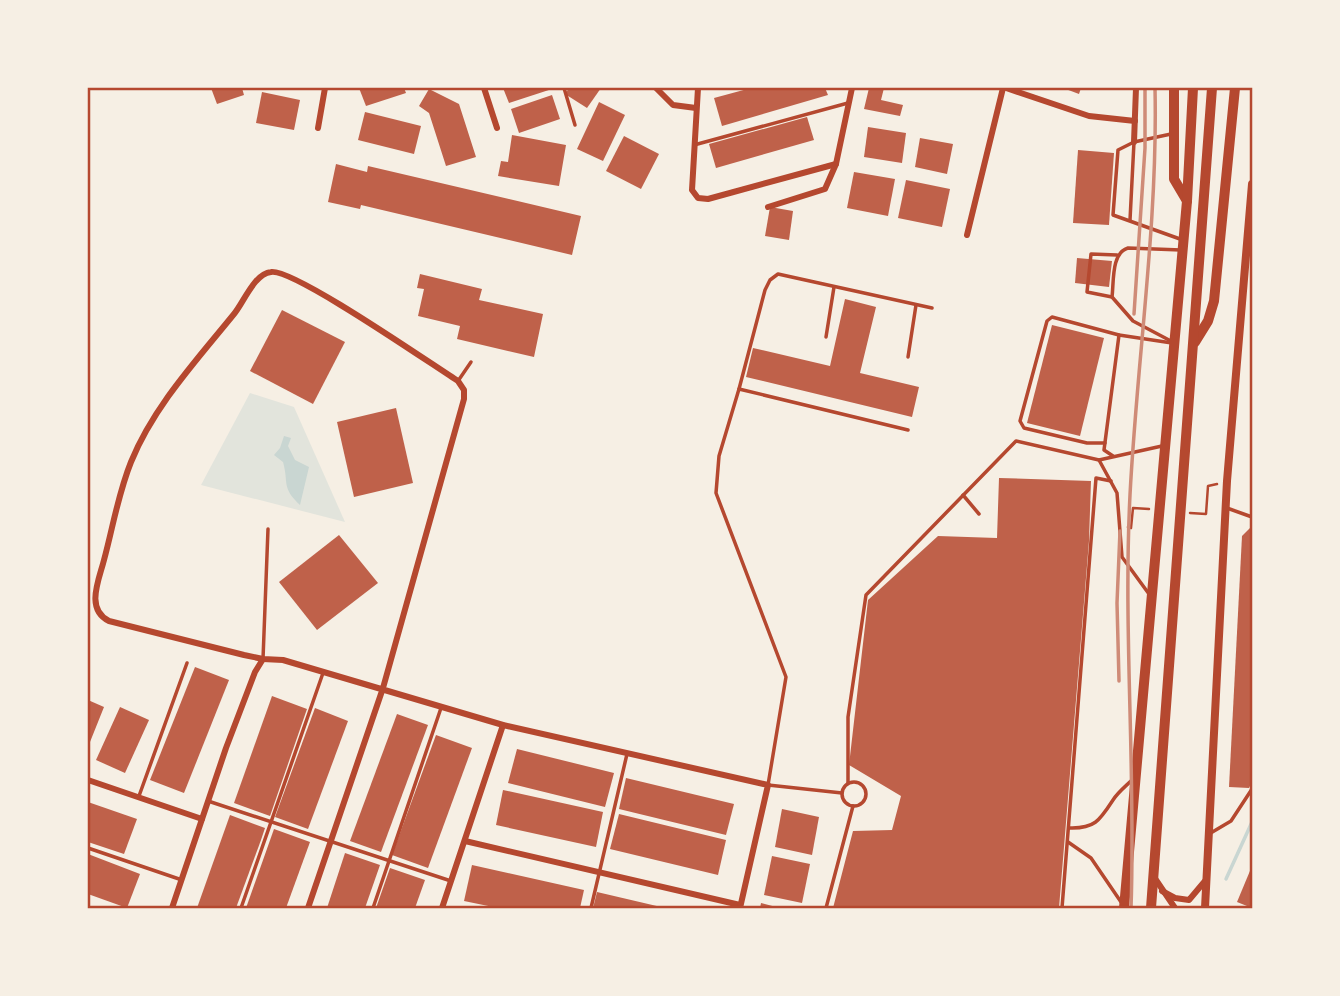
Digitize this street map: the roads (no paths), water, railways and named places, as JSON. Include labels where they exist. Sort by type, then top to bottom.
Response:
[{"type":"highway","points":[[1174,88],[1174,179],[1187,201]]},
{"type":"highway","points":[[1124,908],[1187,201],[1193,88]]},
{"type":"highway","points":[[1151,908],[1212,88]]},
{"type":"highway","points":[[1193,345],[1208,321],[1214,301],[1235,88]]},
{"type":"street","points":[[318,128],[325,88]]},
{"type":"street","points":[[484,88],[497,128]]},
{"type":"street","points":[[656,88],[673,105],[696,108]]},
{"type":"street","points":[[698,88],[692,190],[698,198],[708,199],[836,164]]},
{"type":"street","points":[[768,207],[825,189],[836,164],[852,88]]},
{"type":"street","points":[[967,235],[1004,88],[1089,116],[1135,121]]},
{"type":"street","points":[[1134,142],[1136,88]]},
{"type":"street","points":[[1205,908],[1225,507],[1252,184]]},
{"type":"street","points":[[308,908],[383,688],[464,399],[464,390],[458,381],[328,297],[285,274],[272,271],[261,276],[173,389],[142,439],[120,494],[95,600],[100,617],[263,659],[283,660],[324,671],[383,688],[502,725],[768,785],[740,907],[465,841]]},
{"type":"street","points":[[172,908],[255,672],[263,659]]},
{"type":"street","points":[[442,908],[502,725]]},
{"type":"street","points":[[88,780],[202,819]]},
{"type":"street","points":[[1153,876],[1175,908]]},
{"type":"street","points":[[1162,891],[1175,898],[1189,900],[1205,881]]},
{"type":"lane","points":[[564,88],[575,125]]},
{"type":"lane","points":[[694,145],[849,103]]},
{"type":"lane","points":[[1173,134],[1134,142],[1117,153],[1113,215],[1130,220],[1183,245]]},
{"type":"lane","points":[[1130,220],[1134,142]]},
{"type":"lane","points":[[1112,297],[1119,252],[1128,248],[1183,245]]},
{"type":"lane","points":[[1117,255],[1093,253],[1090,256],[1087,292],[1112,297],[1133,321],[1174,343]]},
{"type":"lane","points":[[842,793],[768,785],[786,677],[716,493],[719,456],[770,280],[778,274],[932,308]]},
{"type":"lane","points":[[825,337],[834,286]]},
{"type":"lane","points":[[908,357],[916,305]]},
{"type":"lane","points":[[1105,443],[1087,443],[1024,428],[1020,421],[1047,321],[1052,317],[1119,335],[1174,343]]},
{"type":"lane","points":[[1112,456],[1104,450],[1119,335]]},
{"type":"lane","points":[[458,381],[471,362]]},
{"type":"lane","points":[[739,389],[908,430]]},
{"type":"lane","points":[[853,806],[843,800],[842,793],[848,783],[848,717],[866,595],[1016,441],[1099,460],[1165,445]]},
{"type":"lane","points":[[1099,460],[1117,493],[1122,557],[1152,597]]},
{"type":"lane","points":[[1062,908],[1096,478],[1111,481]]},
{"type":"lane","points":[[963,495],[979,514]]},
{"type":"lane","points":[[1225,507],[1252,517]]},
{"type":"lane","points":[[263,659],[268,529]]},
{"type":"lane","points":[[139,798],[187,663]]},
{"type":"lane","points":[[241,908],[324,671]]},
{"type":"lane","points":[[373,908],[442,706]]},
{"type":"lane","points":[[591,908],[627,753]]},
{"type":"lane","points":[[1069,828],[1096,823],[1114,798],[1136,776]]},
{"type":"lane","points":[[848,783],[860,784],[866,794],[863,802],[853,806]]},
{"type":"lane","points":[[1208,834],[1231,821],[1252,789]]},
{"type":"lane","points":[[208,801],[451,881]]},
{"type":"lane","points":[[826,908],[853,806]]},
{"type":"lane","points":[[1068,842],[1091,858],[1124,908]]},
{"type":"lane","points":[[88,848],[182,880]]},
{"type":"waterway","points":[[1226,879],[1252,822]]},
{"type":"railway","points":[[1134,314],[1145,148],[1145,88]]},
{"type":"railway","points":[[1131,908],[1128,547],[1133,444],[1153,190],[1155,88]]},
{"type":"railway","points":[[1119,681],[1117,603],[1120,531]]}]
